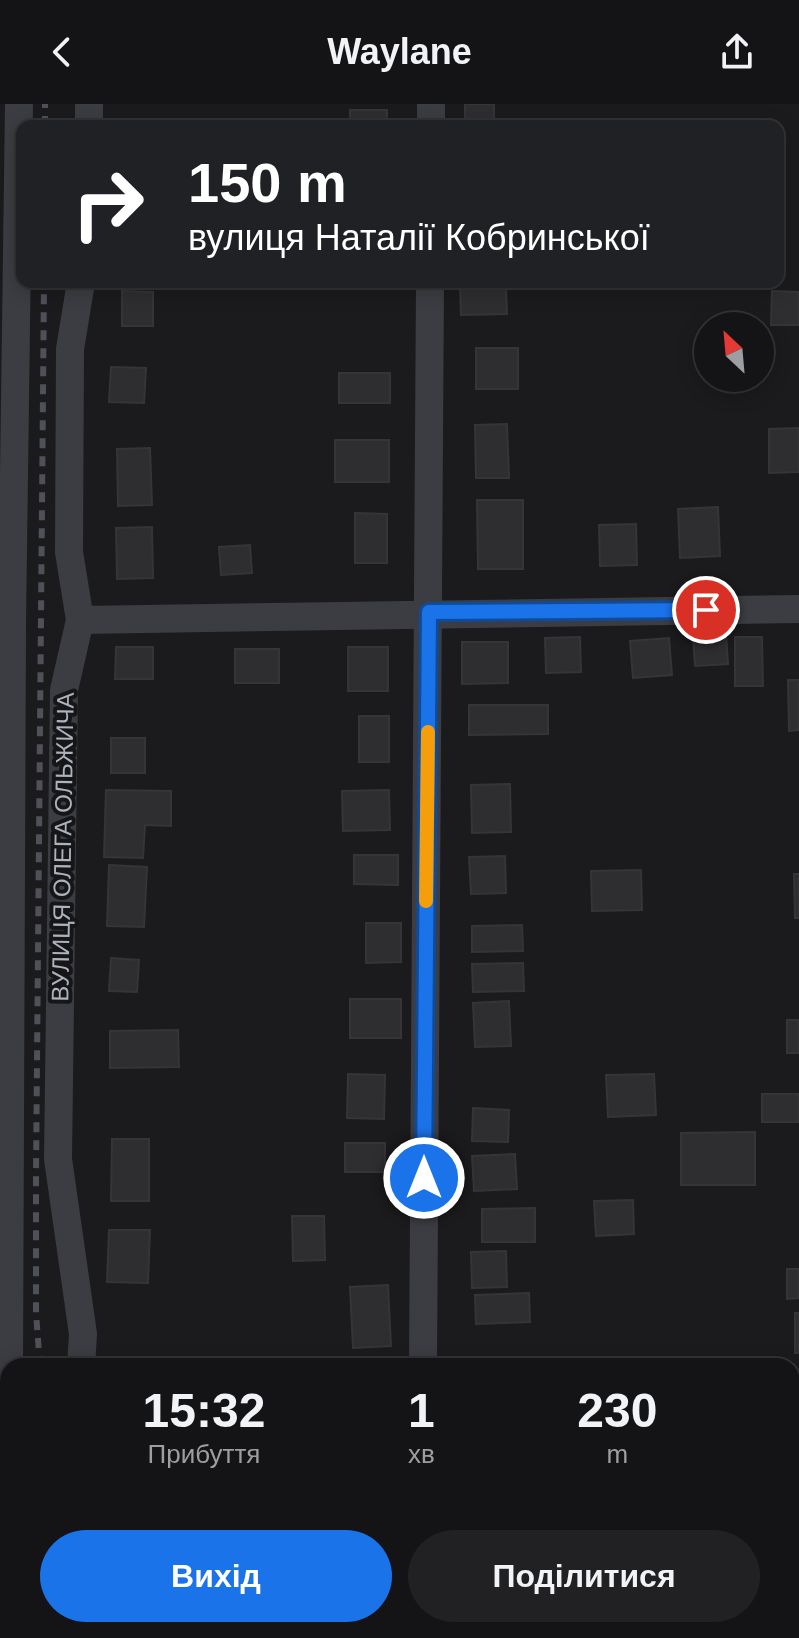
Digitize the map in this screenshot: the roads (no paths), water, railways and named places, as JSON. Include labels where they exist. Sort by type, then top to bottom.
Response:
[{"type":"street","name":"ВУЛИЦЯ ОЛЕГА ОЛЬЖИЧА","points":[[9,1358],[6,623],[9,166],[16,123]]},
{"type":"street","name":"ВУЛИЦЯ ОЛЕГА ОЛЬЖИЧА","points":[[80,288],[70,349],[69,552],[80,620],[64,690],[58,1159],[83,1334],[82,1358]]},
{"type":"street","points":[[423,1358],[430,288]]},
{"type":"street","points":[[80,620],[429,612],[799,609]]},
{"type":"railway","points":[[45,104],[45,120]]},
{"type":"railway","points":[[39,1358],[36,1313],[36,1174],[44,288]]}]
